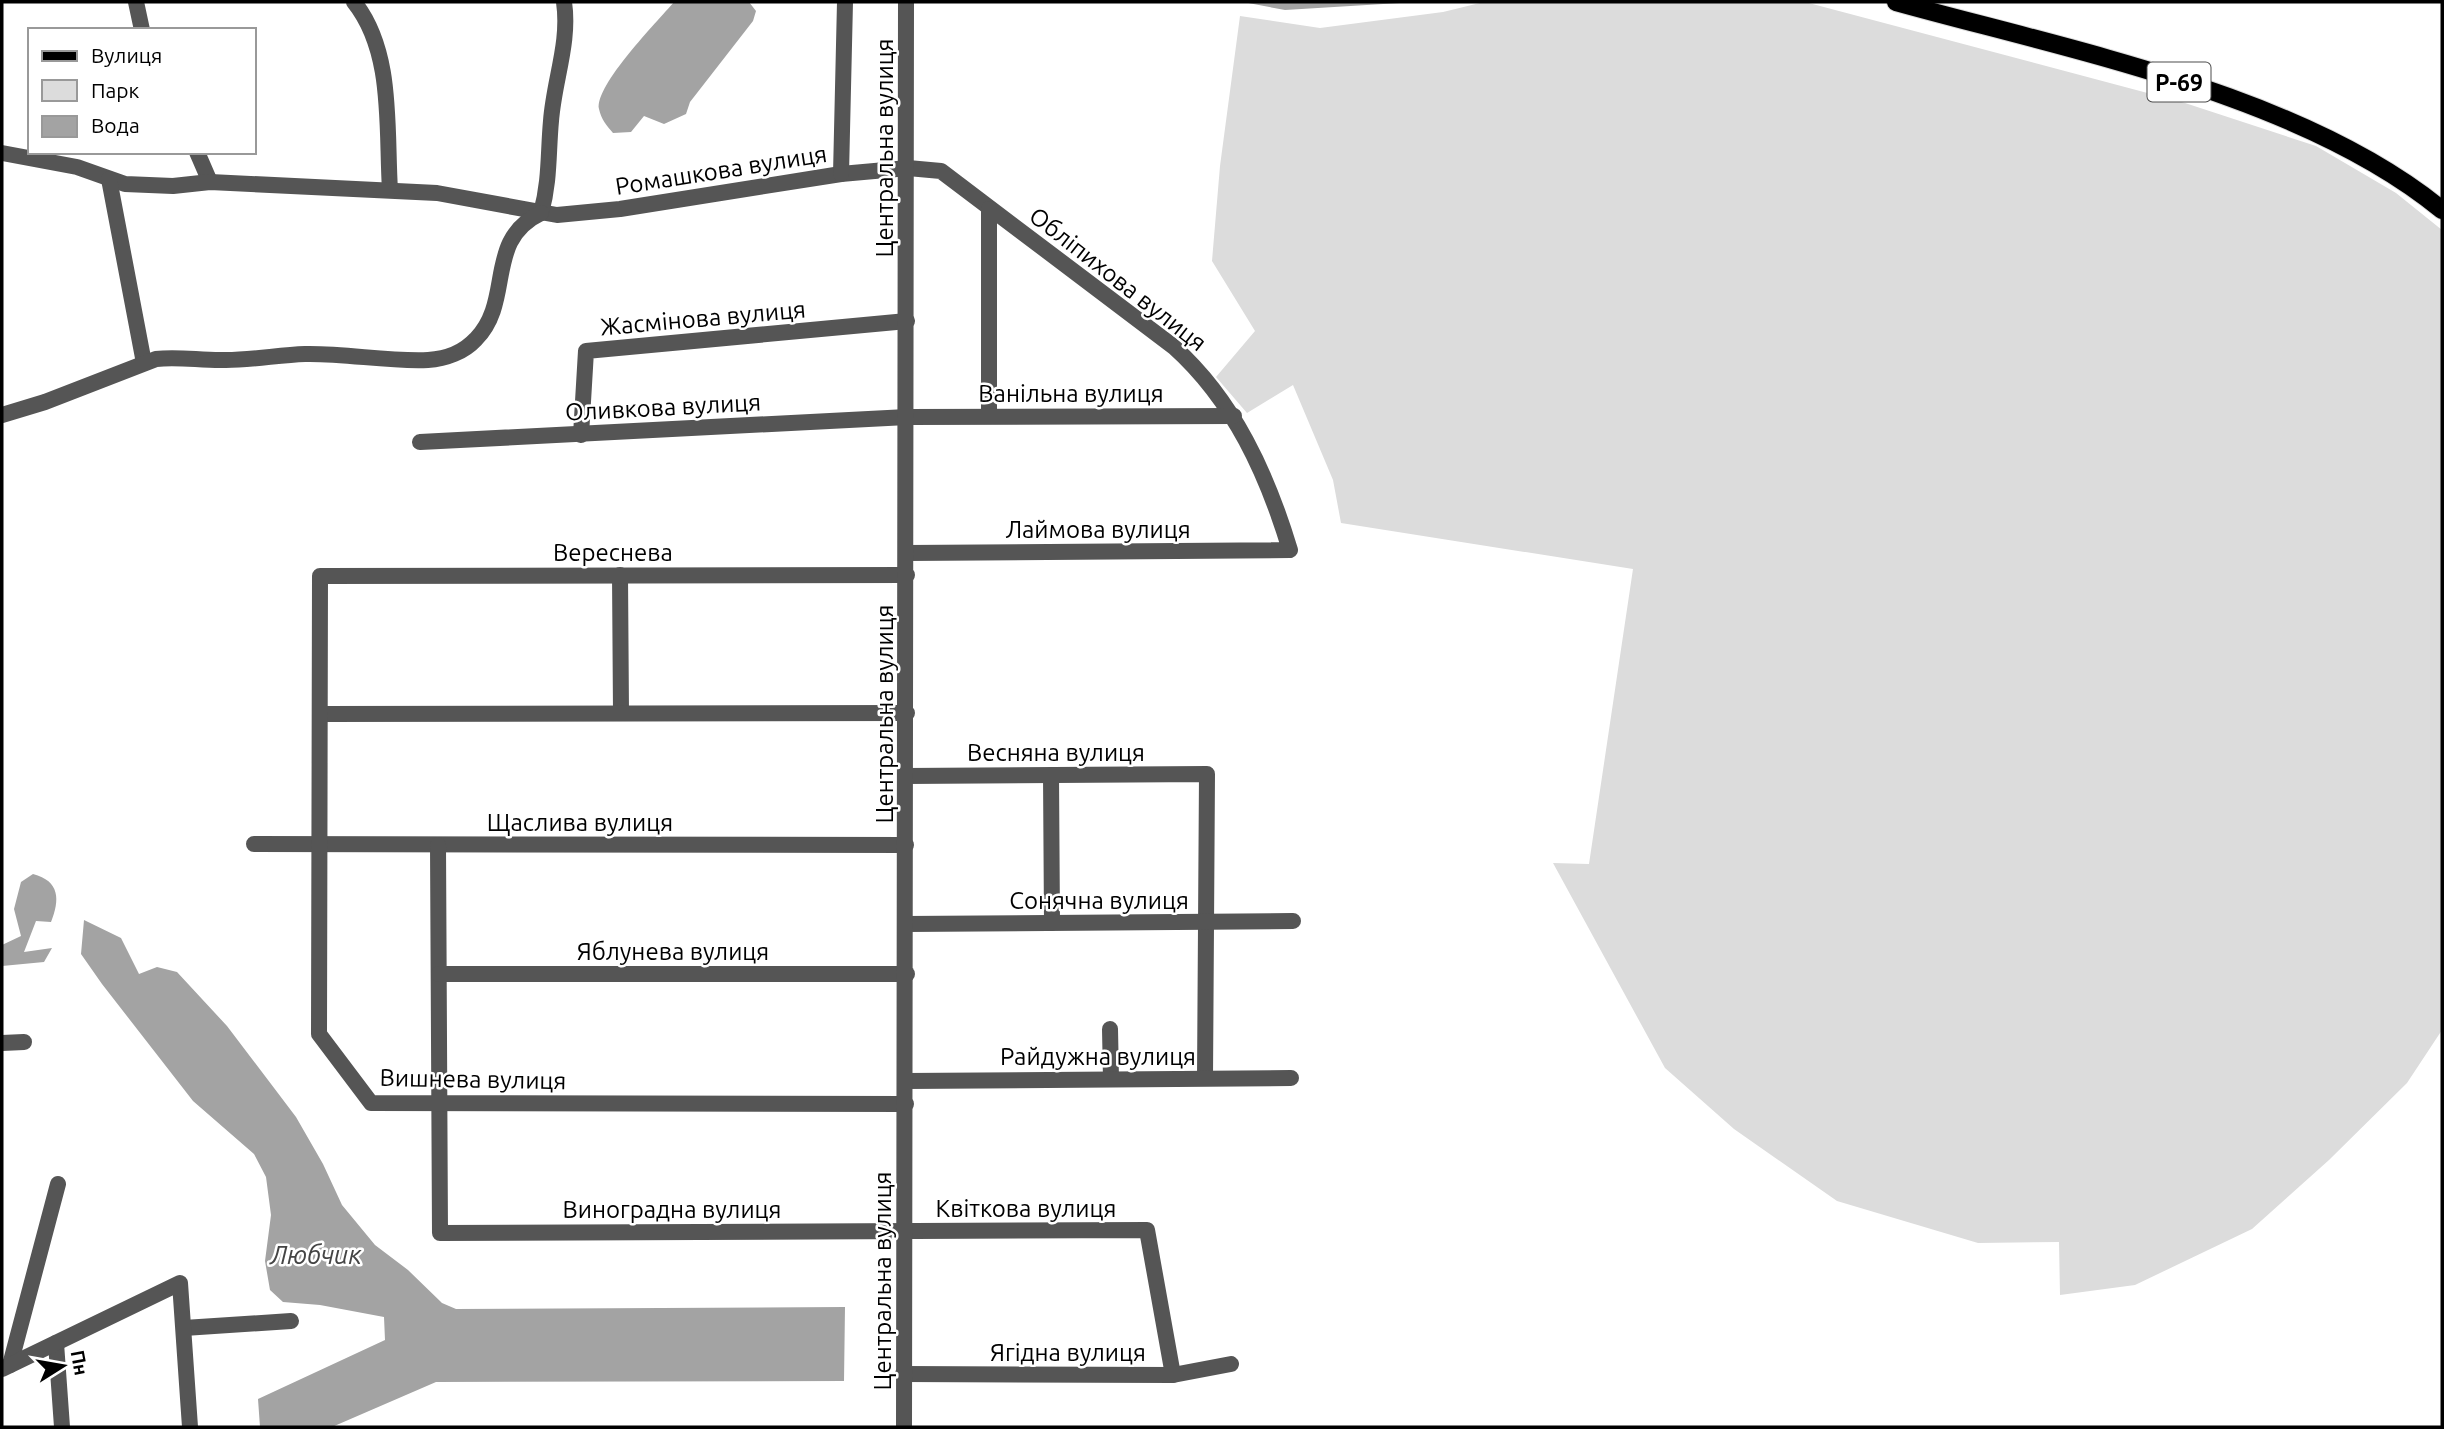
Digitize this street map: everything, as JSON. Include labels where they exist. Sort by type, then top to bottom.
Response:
[{"type":"main road","name":"Р-69","points":[[1896,2],[2210,90],[2317,133],[2383,170],[2442,210]]},
{"type":"street","points":[[136,2],[142,28]]},
{"type":"street","points":[[354,2],[367,18],[382,68],[390,190]]},
{"type":"street","points":[[2,415],[45,402],[145,363],[169,357],[227,360],[306,354],[428,360],[453,355],[473,343],[484,331],[491,317],[512,236],[528,219],[541,212],[549,184],[555,83],[566,41],[564,2]]},
{"type":"street","points":[[841,174],[845,2]]},
{"type":"street","name":"Центральна вулиця","points":[[904,1427],[907,974],[906,2]]},
{"type":"street","name":"Ромашкова вулиця","points":[[2,153],[78,167],[109,179],[145,186],[210,182],[437,193],[557,215],[620,209],[841,174],[908,168]]},
{"type":"street","points":[[198,154],[210,182]]},
{"type":"street","name":"Обліпихова вулиця","points":[[908,168],[941,172],[1174,347],[1198,369],[1234,416],[1265,482],[1290,550]]},
{"type":"street","points":[[109,179],[145,363]]},
{"type":"street","points":[[989,209],[989,416]]},
{"type":"street","name":"Жасмінова вулиця","points":[[581,435],[586,351],[907,321]]},
{"type":"street","name":"Ванільна вулиця","points":[[907,417],[1234,416]]},
{"type":"street","name":"Оливкова вулиця","points":[[420,442],[907,417]]},
{"type":"street","name":"Лаймова вулиця","points":[[907,553],[1290,550]]},
{"type":"street","points":[[620,575],[621,713]]},
{"type":"street","name":"Вереснева","points":[[320,576],[907,575]]},
{"type":"street","name":"Вишнева вулиця","points":[[320,576],[318,1034],[370,1103],[906,1104]]},
{"type":"street","points":[[320,714],[907,713]]},
{"type":"street","name":"Весняна вулиця","points":[[906,776],[1207,774],[1206,922]]},
{"type":"street","points":[[1051,775],[1052,923]]},
{"type":"street","name":"Щаслива вулиця","points":[[254,844],[906,845]]},
{"type":"street","points":[[438,845],[439,1103]]},
{"type":"street","name":"Сонячна вулиця","points":[[906,924],[1293,921]]},
{"type":"street","points":[[1205,1078],[1206,922]]},
{"type":"street","name":"Яблунева вулиця","points":[[439,974],[907,974]]},
{"type":"street","points":[[1110,1029],[1111,1079]]},
{"type":"street","points":[[2,1043],[24,1042]]},
{"type":"street","name":"Райдужна вулиця","points":[[906,1081],[1291,1078]]},
{"type":"street","name":"Виноградна вулиця","points":[[439,1103],[440,1233],[905,1230]]},
{"type":"street","points":[[6,1367],[58,1184]]},
{"type":"street","name":"Квіткова вулиця","points":[[905,1230],[1147,1230],[1173,1375]]},
{"type":"street","points":[[6,1367],[180,1283],[190,1427]]},
{"type":"street","points":[[184,1328],[291,1321]]},
{"type":"street","points":[[56,1343],[62,1427]]},
{"type":"street","name":"Ягідна вулиця","points":[[903,1374],[1173,1375],[1231,1364]]},
{"type":"green space","points":[[1484,2],[1805,2],[2185,103],[2316,146],[2396,193],[2442,230],[2442,1030],[2407,1083],[2329,1160],[2252,1229],[2135,1285],[2060,1295],[2059,1242],[1978,1243],[1837,1201],[1734,1129],[1665,1068],[1553,863],[1589,864],[1633,569],[1341,523],[1333,480],[1293,385],[1247,413],[1216,377],[1255,331],[1212,261],[1220,166],[1240,16],[1320,28],[1443,12]]},
{"type":"water","points":[[674,2],[749,2],[756,11],[753,21],[690,102],[686,114],[664,124],[644,116],[631,132],[613,133],[600,113],[600,98],[616,70]]},
{"type":"water","points":[[1243,2],[1416,2],[1285,10]]},
{"type":"water","points":[[33,874],[53,886],[56,906],[51,922],[36,921],[24,952],[52,948],[44,962],[2,966],[2,945],[21,936],[14,909],[21,882]]},
{"type":"water","name":"Любчик","points":[[84,920],[121,938],[139,974],[157,967],[177,972],[227,1026],[296,1117],[323,1164],[342,1205],[375,1245],[408,1270],[442,1303],[456,1309],[845,1307],[844,1381],[436,1382],[332,1427],[260,1427],[258,1399],[385,1340],[384,1317],[320,1305],[283,1302],[270,1290],[265,1261],[271,1215],[266,1177],[254,1154],[193,1101],[102,984],[81,954]]}]
